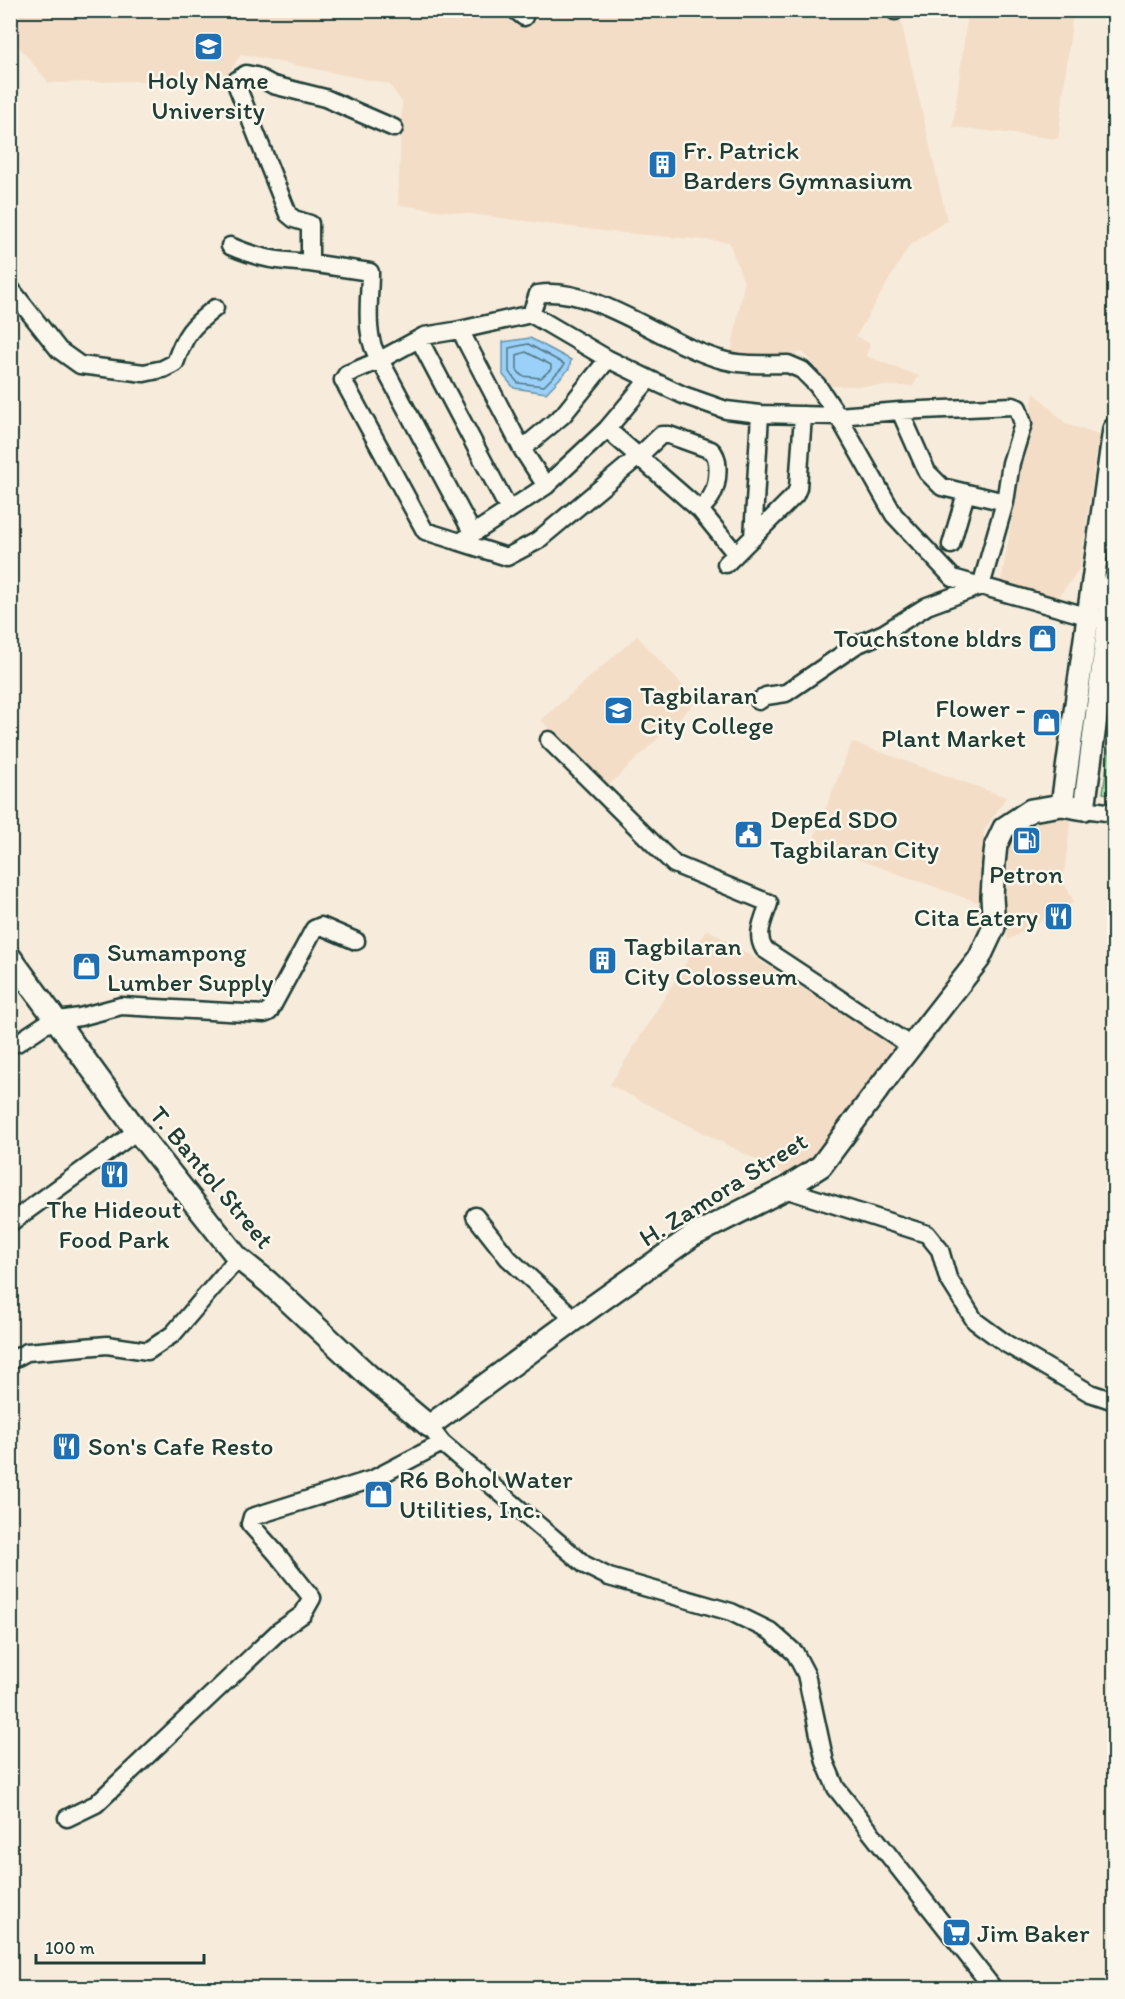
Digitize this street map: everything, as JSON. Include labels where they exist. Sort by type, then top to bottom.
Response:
[{"type":"main road","points":[[1062,806],[1114,430]]},
{"type":"main road","points":[[1084,809],[1114,581]]},
{"type":"main road","name":"H. Zamora Street","points":[[429,1426],[575,1318],[692,1236],[785,1189],[821,1166],[979,960],[994,927],[992,897],[994,864],[996,845],[1004,828],[1031,810],[1062,806],[1084,809]]},
{"type":"main road","name":"T. Bantol Street","points":[[10,957],[137,1131],[238,1258],[268,1282],[368,1375],[429,1426]]},
{"type":"street","points":[[310,263],[310,224],[307,221],[294,219],[288,214],[237,86],[237,80],[246,74],[256,76],[273,85],[325,98],[394,128]]},
{"type":"street","points":[[230,246],[255,257],[269,260],[310,263],[370,273],[369,336],[373,351],[380,360],[466,538]]},
{"type":"street","points":[[10,288],[59,350],[80,365],[144,373],[163,369],[175,363],[183,341],[193,325],[216,308]]},
{"type":"street","points":[[531,314],[538,294],[550,292],[589,299],[684,347],[718,359],[740,364],[795,366],[817,386],[838,416],[894,515],[953,578],[1087,618],[1108,622]]},
{"type":"street","points":[[700,510],[714,493],[716,454],[711,450],[669,435],[661,435],[537,541],[507,557],[466,538],[425,531],[343,380],[346,374],[438,332],[460,330],[531,314],[608,359],[683,395],[726,410],[760,414],[838,416],[1013,406],[1018,408],[1023,424],[1011,463],[1005,502],[981,586]]},
{"type":"street","points":[[460,330],[522,449],[546,486]]},
{"type":"street","points":[[419,339],[509,510]]},
{"type":"street","points":[[522,449],[563,415],[608,359]]},
{"type":"street","points":[[466,538],[546,486],[607,429],[649,379]]},
{"type":"street","points":[[900,411],[927,472],[942,487],[1005,502]]},
{"type":"street","points":[[753,538],[760,414]]},
{"type":"street","points":[[607,429],[700,510],[731,559],[795,495],[798,488],[803,415]]},
{"type":"street","points":[[951,545],[966,493]]},
{"type":"street","points":[[759,701],[766,696],[786,693],[856,645],[884,633],[927,606],[981,586]]},
{"type":"street","points":[[549,740],[674,864],[769,903],[759,935],[764,949],[911,1046]]},
{"type":"street","points":[[1084,809],[1114,813]]},
{"type":"street","points":[[10,1044],[17,1043],[44,1025],[58,1020],[80,1017],[121,1005],[264,1014],[269,1012],[314,929],[321,926],[356,941]]},
{"type":"street","points":[[10,1223],[137,1131]]},
{"type":"street","points":[[785,1189],[927,1234],[940,1250],[948,1278],[975,1321],[1005,1343],[1090,1393],[1114,1401]]},
{"type":"street","points":[[475,1216],[508,1258],[575,1318]]},
{"type":"street","points":[[10,1361],[27,1352],[107,1345],[148,1351],[173,1334],[238,1258]]},
{"type":"street","points":[[429,1426],[442,1443],[585,1565],[609,1577],[731,1612],[770,1631],[795,1653],[806,1674],[825,1762],[836,1788],[993,1989]]},
{"type":"street","points":[[67,1818],[96,1804],[279,1631],[303,1614],[312,1598],[250,1524],[252,1517],[373,1479],[442,1443]]},
{"type":"shaded area","name":"Holy Name University","points":[[878,10],[900,17],[947,220],[909,246],[856,336],[870,344],[866,356],[919,376],[913,386],[830,386],[803,352],[755,361],[730,358],[744,283],[729,242],[612,232],[398,205],[402,102],[389,84],[241,54],[225,79],[49,83],[11,37],[10,11]]},
{"type":"shaded area","points":[[968,11],[1073,11],[1058,139],[953,127]]},
{"type":"shaded area","points":[[1034,392],[1066,424],[1099,435],[1080,568],[1057,599],[1001,583]]},
{"type":"shaded area","name":"Tagbilaran City College","points":[[637,636],[697,701],[607,787],[541,720]]},
{"type":"shaded area","points":[[852,742],[1006,797],[984,831],[988,906],[812,843]]},
{"type":"shaded area","points":[[1043,815],[1071,819],[1063,881],[1074,902],[1008,940],[1002,907],[1002,861],[1011,834],[1027,820]]},
{"type":"shaded area","points":[[707,929],[900,1046],[816,1159],[784,1174],[610,1085]]},
{"type":"green space","points":[[1114,723],[1114,795],[1103,793]]},
{"type":"water","points":[[530,338],[571,360],[569,369],[546,393],[514,388],[503,375],[503,342]]},
{"type":"place","name":"Holy Name University","points":[[208,46]]},
{"type":"place","name":"Fr. Patrick Barders Gymnasium","points":[[662,165]]},
{"type":"place","name":"Touchstone bldrs","points":[[1043,638]]},
{"type":"place","name":"Tagbilaran City College","points":[[619,710]]},
{"type":"place","name":"Flower - Plant Market","points":[[1047,723]]},
{"type":"place","name":"DepEd SDO Tagbilaran City","points":[[749,834]]},
{"type":"place","name":"Petron","points":[[1026,840]]},
{"type":"place","name":"Cita Eatery","points":[[1059,917]]},
{"type":"place","name":"Tagbilaran City Colosseum","points":[[603,961]]},
{"type":"place","name":"Sumampong Lumber Supply","points":[[86,967]]},
{"type":"place","name":"The Hideout Food Park","points":[[114,1175]]},
{"type":"place","name":"Son's Cafe Resto","points":[[67,1446]]},
{"type":"place","name":"R6 Bohol Water Utilities, Inc.","points":[[378,1494]]},
{"type":"place","name":"Jim Baker","points":[[956,1933]]}]
